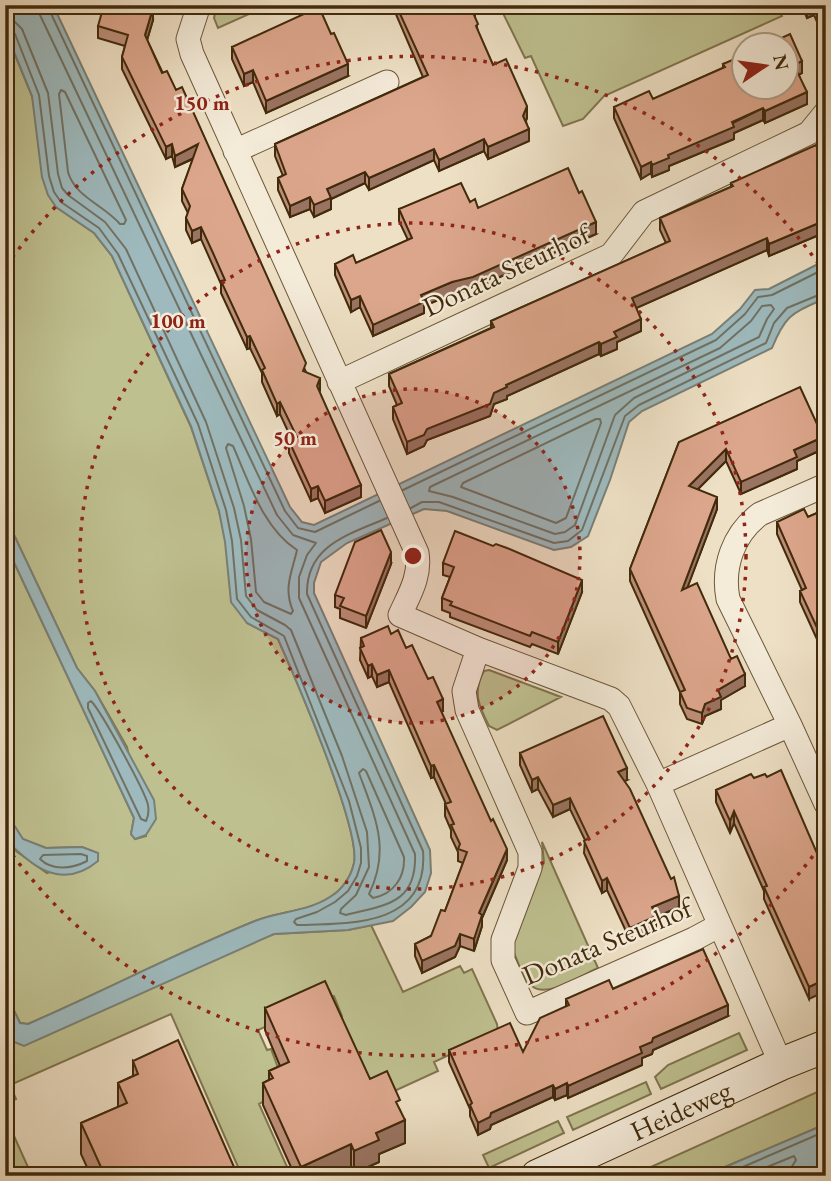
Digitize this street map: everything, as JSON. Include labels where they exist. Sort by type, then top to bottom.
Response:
[{"type":"street","name":"Donata Steurhof","points":[[199,5],[188,39],[192,54],[417,553],[417,576],[400,615],[478,649],[611,699],[619,706],[657,784],[781,1064]]},
{"type":"street","points":[[235,151],[387,82]]},
{"type":"street","name":"Donata Steurhof","points":[[340,382],[611,255],[644,212],[809,133],[826,112]]},
{"type":"street","points":[[826,485],[760,514],[751,521],[739,534],[727,566],[725,581],[728,599],[826,804]]},
{"type":"street","name":"Donata Steurhof","points":[[478,649],[464,691],[467,710],[530,852],[530,868],[503,940],[503,960],[527,1013],[720,925]]},
{"type":"street","points":[[657,784],[790,725]]},
{"type":"street","name":"Heideweg","points":[[537,1176],[826,1046]]},
{"type":"green space","points":[[217,5],[269,5],[218,28],[214,18]]},
{"type":"green space","points":[[499,5],[777,5],[782,16],[746,32],[730,32],[730,39],[604,96],[583,119],[563,126],[531,56],[525,58]]},
{"type":"green space","points":[[5,30],[32,96],[56,207],[94,233],[112,256],[191,427],[219,511],[247,623],[278,639],[338,787],[353,845],[354,863],[342,887],[321,902],[255,921],[28,1024],[20,1023],[5,992],[5,837],[16,851],[47,873],[97,853],[82,847],[46,848],[22,839],[5,811],[5,543],[134,818],[131,834],[135,839],[146,836],[127,747],[95,691],[77,668],[5,516]]},
{"type":"green space","points":[[489,670],[561,697],[497,730],[489,726],[478,699],[480,679],[484,671]]},
{"type":"green space","points":[[542,842],[598,968],[546,990],[528,983],[512,948],[544,862]]},
{"type":"green space","points":[[371,925],[403,992],[460,966],[464,973],[472,969],[497,1024],[498,1032],[434,1062],[438,1071],[390,1093],[371,1097],[336,1019],[342,1016],[334,996],[258,1030],[267,1050],[271,1049],[280,1073],[268,1099],[259,1104],[288,1169],[284,1171],[287,1176],[242,1176],[171,1014],[10,1085],[16,1099],[5,1104],[5,1036],[7,1039],[274,934],[348,930]]},
{"type":"green space","points":[[739,1033],[747,1050],[661,1089],[655,1077],[668,1065]]},
{"type":"green space","points":[[646,1082],[651,1094],[573,1130],[567,1117]]},
{"type":"green space","points":[[826,1088],[826,1124],[704,1176],[631,1176]]},
{"type":"green space","points":[[5,1116],[32,1176],[11,1176],[5,1163]]},
{"type":"green space","points":[[558,1121],[564,1133],[489,1168],[483,1155]]},
{"type":"water","points":[[5,5],[53,5],[290,507],[302,522],[314,525],[712,334],[740,309],[755,290],[769,289],[826,260],[826,298],[792,316],[782,328],[772,348],[642,411],[629,422],[588,536],[571,547],[554,550],[447,511],[424,509],[347,543],[321,562],[314,583],[314,593],[430,850],[431,873],[425,892],[411,907],[393,921],[348,930],[274,934],[24,1046],[5,1036],[5,992],[20,1023],[28,1024],[255,921],[321,902],[342,887],[354,863],[353,845],[338,787],[278,639],[247,623],[231,602],[219,511],[191,426],[112,256],[94,233],[56,207],[48,195],[42,177],[32,96],[5,30]]},
{"type":"water","points":[[5,516],[77,668],[95,691],[154,800],[156,819],[146,835],[135,839],[131,834],[134,818],[5,543]]},
{"type":"water","points":[[5,811],[23,839],[46,848],[82,847],[98,853],[98,861],[80,872],[71,874],[62,875],[44,870],[9,842],[5,833]]},
{"type":"water","points":[[826,1124],[826,1162],[801,1176],[704,1176]]},
{"type":"building","points":[[104,5],[144,5],[153,8],[145,35],[162,73],[167,71],[176,90],[182,87],[306,363],[303,371],[320,378],[317,386],[361,485],[325,501],[318,486],[311,489],[289,441],[297,437],[280,402],[277,404],[262,370],[265,368],[221,281],[225,280],[213,253],[201,227],[192,231],[186,218],[190,206],[182,189],[198,144],[175,156],[172,144],[166,147],[122,57],[128,35],[98,26]]},
{"type":"building","points":[[396,5],[475,5],[471,8],[478,24],[476,26],[493,65],[506,59],[527,106],[523,116],[529,129],[488,147],[484,139],[439,160],[434,149],[369,178],[365,172],[327,189],[331,198],[314,205],[310,197],[290,206],[278,178],[286,174],[275,144],[428,75]]},
{"type":"building","points":[[815,5],[826,5],[826,20],[822,21]]},
{"type":"building","points":[[319,7],[348,64],[266,101],[253,70],[244,74],[232,47]]},
{"type":"building","points":[[730,61],[730,102],[785,102],[765,111],[763,108],[732,122],[734,127],[668,155],[669,158],[641,167],[614,107],[649,91],[653,99],[725,67],[723,64]]},
{"type":"building","points":[[800,77],[807,92],[800,95]]},
{"type":"building","points":[[816,145],[823,160],[826,158],[826,220],[769,244],[767,238],[632,298],[641,319],[614,332],[617,337],[601,344],[599,342],[506,385],[507,387],[494,393],[490,404],[427,429],[424,435],[407,442],[393,407],[402,403],[389,374],[494,327],[491,321],[670,241],[660,218]]},
{"type":"building","points":[[568,168],[596,222],[473,277],[452,282],[421,295],[424,302],[373,325],[360,296],[351,300],[335,264],[353,255],[356,263],[412,238],[399,209],[461,183],[470,202],[475,199],[478,208]]},
{"type":"building","points":[[800,387],[823,437],[794,450],[797,457],[741,482],[726,449],[689,486],[717,497],[682,590],[697,583],[731,659],[737,656],[745,674],[718,690],[721,697],[705,704],[702,713],[687,708],[680,692],[685,690],[630,569],[679,442]]},
{"type":"building","points":[[804,509],[808,517],[826,509],[826,647],[800,591],[806,588],[777,522]]},
{"type":"building","points":[[381,530],[391,552],[366,616],[340,606],[344,598],[335,595],[355,542]]},
{"type":"building","points":[[455,531],[493,546],[496,544],[507,548],[582,580],[558,642],[532,632],[530,636],[450,605],[452,602],[442,598],[454,567],[443,563]]},
{"type":"building","points":[[388,626],[391,634],[398,630],[406,648],[412,645],[428,679],[433,677],[443,699],[437,702],[491,821],[493,819],[507,849],[479,913],[482,915],[474,939],[460,934],[455,946],[422,961],[415,944],[431,936],[441,910],[445,911],[467,852],[458,849],[460,844],[445,804],[451,802],[434,765],[431,766],[389,670],[377,675],[372,664],[368,666],[360,648],[364,646],[361,638]]},
{"type":"building","points":[[603,716],[627,768],[618,772],[630,789],[671,879],[674,877],[679,896],[652,907],[656,916],[630,928],[607,878],[602,881],[584,841],[589,838],[570,798],[553,805],[538,777],[532,780],[520,753]]},
{"type":"building","points":[[781,770],[826,874],[826,979],[809,987],[764,887],[767,886],[734,811],[730,821],[716,790],[751,774],[754,778],[765,774],[767,777]]},
{"type":"building","points":[[703,949],[728,1005],[653,1038],[652,1042],[640,1047],[642,1053],[568,1086],[567,1083],[555,1089],[553,1085],[491,1113],[490,1117],[478,1123],[449,1050],[510,1023],[523,1052],[540,1018],[569,1005],[566,999],[609,980],[613,989]]},
{"type":"building","points":[[325,981],[370,1079],[387,1071],[400,1100],[396,1102],[405,1120],[376,1133],[379,1140],[354,1151],[351,1144],[301,1167],[263,1083],[273,1078],[269,1071],[289,1062],[265,1008]]},
{"type":"building","points":[[178,1040],[238,1176],[105,1176],[81,1123],[127,1103],[118,1083],[138,1074],[133,1061]]}]
